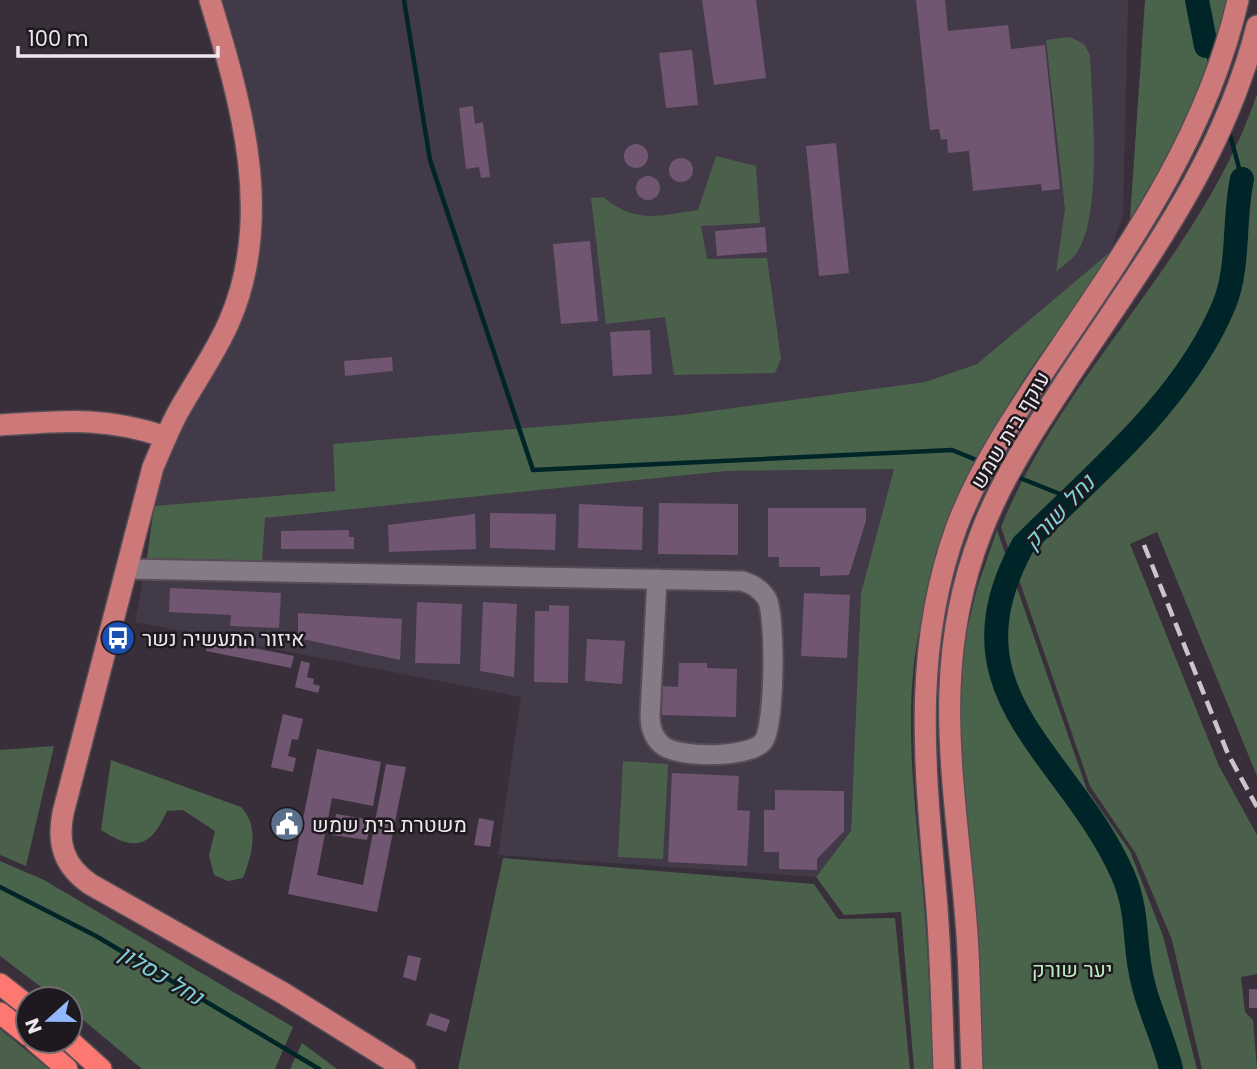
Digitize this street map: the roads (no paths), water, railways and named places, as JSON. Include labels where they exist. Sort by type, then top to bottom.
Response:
[{"type":"highway","points":[[0,984],[14,995]]},
{"type":"highway","points":[[0,1013],[14,1024]]},
{"type":"highway","points":[[84,1054],[101,1069]]},
{"type":"highway","points":[[50,1055],[66,1069]]},
{"type":"main road","points":[[210,0],[239,95],[250,167],[250,228],[242,281],[231,318],[166,437],[145,494],[61,824],[61,843],[66,859],[75,873],[90,884],[272,987],[405,1069]]},
{"type":"main road","name":"עוקף בית שמש","points":[[944,1069],[939,935],[923,736],[927,660],[939,587],[958,524],[1000,438],[1147,218],[1205,104],[1226,48],[1238,0]]},
{"type":"main road","name":"עוקף בית שמש","points":[[972,1069],[967,934],[948,746],[951,662],[962,593],[981,533],[1021,450],[1165,232],[1213,151],[1250,56],[1257,26]]},
{"type":"main road","points":[[0,425],[94,420],[129,425],[166,437]]},
{"type":"street","points":[[127,569],[657,579],[742,581],[757,587],[768,602],[772,621],[772,722],[765,740],[758,746],[733,755],[674,752],[659,743],[654,735],[650,715],[657,579]]},
{"type":"waterway","points":[[404,0],[430,160],[533,470],[952,450],[979,461]]},
{"type":"waterway","name":"נחל שורק","points":[[1197,0],[1206,46]]},
{"type":"waterway","name":"נחל שורק","points":[[1206,46],[1211,65]]},
{"type":"waterway","name":"נחל שורק","points":[[1229,131],[1242,179]]},
{"type":"waterway","name":"נחל שורק","points":[[1171,1069],[1143,983],[1132,904],[1123,875],[1100,831],[1022,720],[1004,683],[996,642],[1001,597],[1023,545],[1108,463],[1162,404],[1207,340],[1229,290],[1242,179]]},
{"type":"waterway","points":[[1020,478],[1070,498]]},
{"type":"waterway","name":"נחל כסלון","points":[[0,887],[96,936],[319,1069]]},
{"type":"railway","points":[[1144,545],[1228,754],[1257,807]]},
{"type":"place","name":"איזור התעשיה נשר","points":[[118,638]]},
{"type":"place","name":"משטרת בית שמש","points":[[287,824]]},
{"type":"park label","name":"יער שורק","points":[[1072,969]]}]
